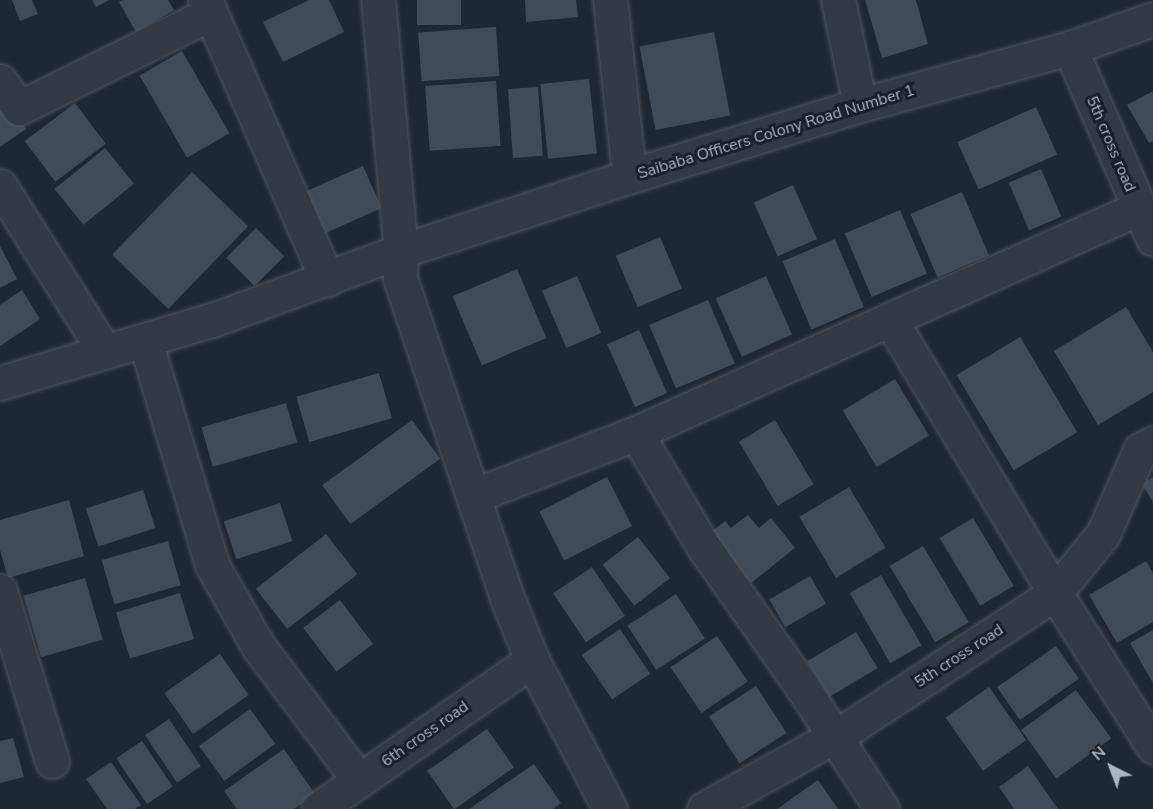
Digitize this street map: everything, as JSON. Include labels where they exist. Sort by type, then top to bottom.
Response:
[{"type":"street","points":[[378,0],[401,250],[400,278],[508,600],[532,660],[610,809]]},
{"type":"street","points":[[610,0],[627,157],[637,174]]},
{"type":"street","points":[[838,0],[860,105]]},
{"type":"street","points":[[0,81],[19,108],[208,7],[327,279]]},
{"type":"street","name":"Saibaba Officers Colony Road Number 1","points":[[0,383],[212,320],[401,250],[637,174],[860,105],[1070,48],[1153,19]]},
{"type":"street","name":"5th cross road","points":[[1070,48],[1153,239]]},
{"type":"street","points":[[0,186],[105,352]]},
{"type":"street","points":[[473,496],[636,433],[891,321],[1139,208]]},
{"type":"street","points":[[891,321],[1055,593],[1153,746]]},
{"type":"street","points":[[145,340],[212,565],[258,646],[359,780]]},
{"type":"street","points":[[636,433],[705,549],[836,736],[882,809]]},
{"type":"street","name":"5th cross road","points":[[704,809],[836,736],[1055,593],[1103,534],[1140,450],[1153,442]]},
{"type":"street","points":[[0,591],[52,761]]},
{"type":"street","name":"6th cross road","points":[[318,809],[532,660]]},
{"type":"building","points":[[12,0],[32,0],[38,14],[20,21]]},
{"type":"building","points":[[92,0],[109,0],[96,7]]},
{"type":"building","points":[[123,0],[168,0],[174,10],[136,32],[119,2]]},
{"type":"building","points":[[309,0],[329,0],[344,32],[283,62],[263,22]]},
{"type":"building","points":[[417,0],[461,0],[461,25],[417,25]]},
{"type":"building","points":[[525,0],[576,0],[578,17],[526,22]]},
{"type":"building","points":[[865,0],[916,0],[928,44],[882,58]]},
{"type":"building","points":[[496,27],[499,76],[422,81],[418,32]]},
{"type":"building","points":[[714,32],[730,115],[656,130],[639,47]]},
{"type":"building","points":[[182,51],[230,133],[187,158],[140,76]]},
{"type":"building","points":[[589,79],[597,154],[548,159],[540,84]]},
{"type":"building","points":[[496,81],[501,146],[430,151],[425,86]]},
{"type":"building","points":[[538,87],[543,156],[513,158],[508,89]]},
{"type":"building","points":[[1153,91],[1153,141],[1149,143],[1127,105]]},
{"type":"building","points":[[0,93],[26,129],[0,147]]},
{"type":"building","points":[[75,103],[106,144],[55,182],[25,141]]},
{"type":"building","points":[[1036,107],[1057,155],[979,189],[957,142]]},
{"type":"building","points":[[105,148],[134,184],[83,225],[54,189]]},
{"type":"building","points":[[363,166],[382,208],[316,237],[297,195]]},
{"type":"building","points":[[1041,169],[1061,217],[1029,231],[1009,183]]},
{"type":"building","points":[[192,172],[248,226],[168,309],[112,255]]},
{"type":"building","points":[[793,185],[817,239],[778,256],[754,202]]},
{"type":"building","points":[[962,192],[989,256],[937,277],[910,214]]},
{"type":"building","points":[[900,210],[927,274],[872,297],[845,233]]},
{"type":"building","points":[[256,228],[284,256],[255,286],[226,258]]},
{"type":"building","points":[[660,237],[682,289],[638,307],[616,256]]},
{"type":"building","points":[[835,239],[864,307],[811,329],[783,261]]},
{"type":"building","points":[[0,246],[17,279],[0,288]]},
{"type":"building","points":[[517,269],[546,338],[482,365],[453,296]]},
{"type":"building","points":[[577,276],[601,333],[566,348],[542,291]]},
{"type":"building","points":[[766,276],[792,334],[742,357],[716,298]]},
{"type":"building","points":[[22,290],[40,319],[0,346],[0,305]]},
{"type":"building","points":[[708,300],[735,364],[676,389],[649,325]]},
{"type":"building","points":[[1126,307],[1153,352],[1153,392],[1098,425],[1054,351]]},
{"type":"building","points":[[639,330],[667,393],[635,407],[607,344]]},
{"type":"building","points":[[1020,337],[1077,432],[1014,470],[957,375]]},
{"type":"building","points":[[379,373],[392,418],[309,442],[296,397]]},
{"type":"building","points":[[895,379],[929,436],[877,467],[843,410]]},
{"type":"building","points":[[286,403],[297,442],[213,467],[201,427]]},
{"type":"building","points":[[412,420],[440,459],[350,524],[322,485]]},
{"type":"building","points":[[775,420],[814,484],[778,506],[739,442]]},
{"type":"building","points":[[607,477],[632,526],[564,561],[539,512]]},
{"type":"building","points":[[1153,477],[1153,502],[1142,484]]},
{"type":"building","points":[[849,487],[886,548],[836,578],[799,517]]},
{"type":"building","points":[[143,490],[155,528],[98,547],[86,509]]},
{"type":"building","points":[[69,500],[84,556],[8,578],[0,550],[0,520]]},
{"type":"building","points":[[280,503],[292,541],[236,559],[224,521]]},
{"type":"building","points":[[748,515],[759,528],[771,518],[795,548],[751,583],[711,532],[725,521],[731,528]]},
{"type":"building","points":[[973,518],[1014,586],[980,606],[940,538]]},
{"type":"building","points":[[326,534],[357,574],[287,629],[256,589]]},
{"type":"building","points":[[638,537],[670,578],[635,606],[603,565]]},
{"type":"building","points":[[168,541],[181,585],[114,604],[102,560]]},
{"type":"building","points":[[923,546],[969,622],[935,642],[890,566]]},
{"type":"building","points":[[1146,561],[1153,573],[1153,622],[1117,643],[1089,595]]},
{"type":"building","points":[[592,567],[625,616],[586,642],[553,593]]},
{"type":"building","points":[[881,575],[922,645],[890,663],[850,593]]},
{"type":"building","points":[[810,576],[826,604],[785,627],[769,600]]},
{"type":"building","points":[[85,578],[103,640],[41,657],[23,596]]},
{"type":"building","points":[[180,593],[194,639],[130,658],[116,613]]},
{"type":"building","points":[[676,594],[705,638],[656,670],[627,626]]},
{"type":"building","points":[[340,600],[373,644],[336,672],[303,628]]},
{"type":"building","points":[[620,629],[650,674],[612,699],[582,655]]},
{"type":"building","points":[[1153,630],[1153,683],[1130,643]]},
{"type":"building","points":[[856,632],[878,668],[829,697],[807,661]]},
{"type":"building","points":[[717,636],[748,682],[701,713],[671,667]]},
{"type":"building","points":[[1056,646],[1079,679],[1020,720],[997,687]]},
{"type":"building","points":[[220,654],[249,695],[193,734],[164,693]]},
{"type":"building","points":[[756,686],[786,733],[740,763],[709,716]]},
{"type":"building","points":[[989,687],[1026,740],[983,771],[946,717]]},
{"type":"building","points":[[1076,690],[1111,739],[1056,779],[1021,730]]},
{"type":"building","points":[[250,709],[275,744],[224,781],[199,746]]},
{"type":"building","points":[[169,719],[201,766],[177,782],[145,735]]},
{"type":"building","points":[[487,729],[514,768],[455,809],[427,771]]},
{"type":"building","points":[[13,738],[24,777],[0,783],[0,741]]},
{"type":"building","points":[[142,741],[173,787],[147,804],[116,758]]},
{"type":"building","points":[[284,749],[315,794],[294,809],[237,809],[224,791]]},
{"type":"building","points":[[111,762],[141,805],[135,809],[107,809],[86,779]]},
{"type":"building","points":[[534,764],[561,803],[553,809],[469,809]]},
{"type":"building","points":[[1028,766],[1058,809],[1014,809],[999,787]]},
{"type":"building","points":[[818,780],[838,809],[777,809]]}]
